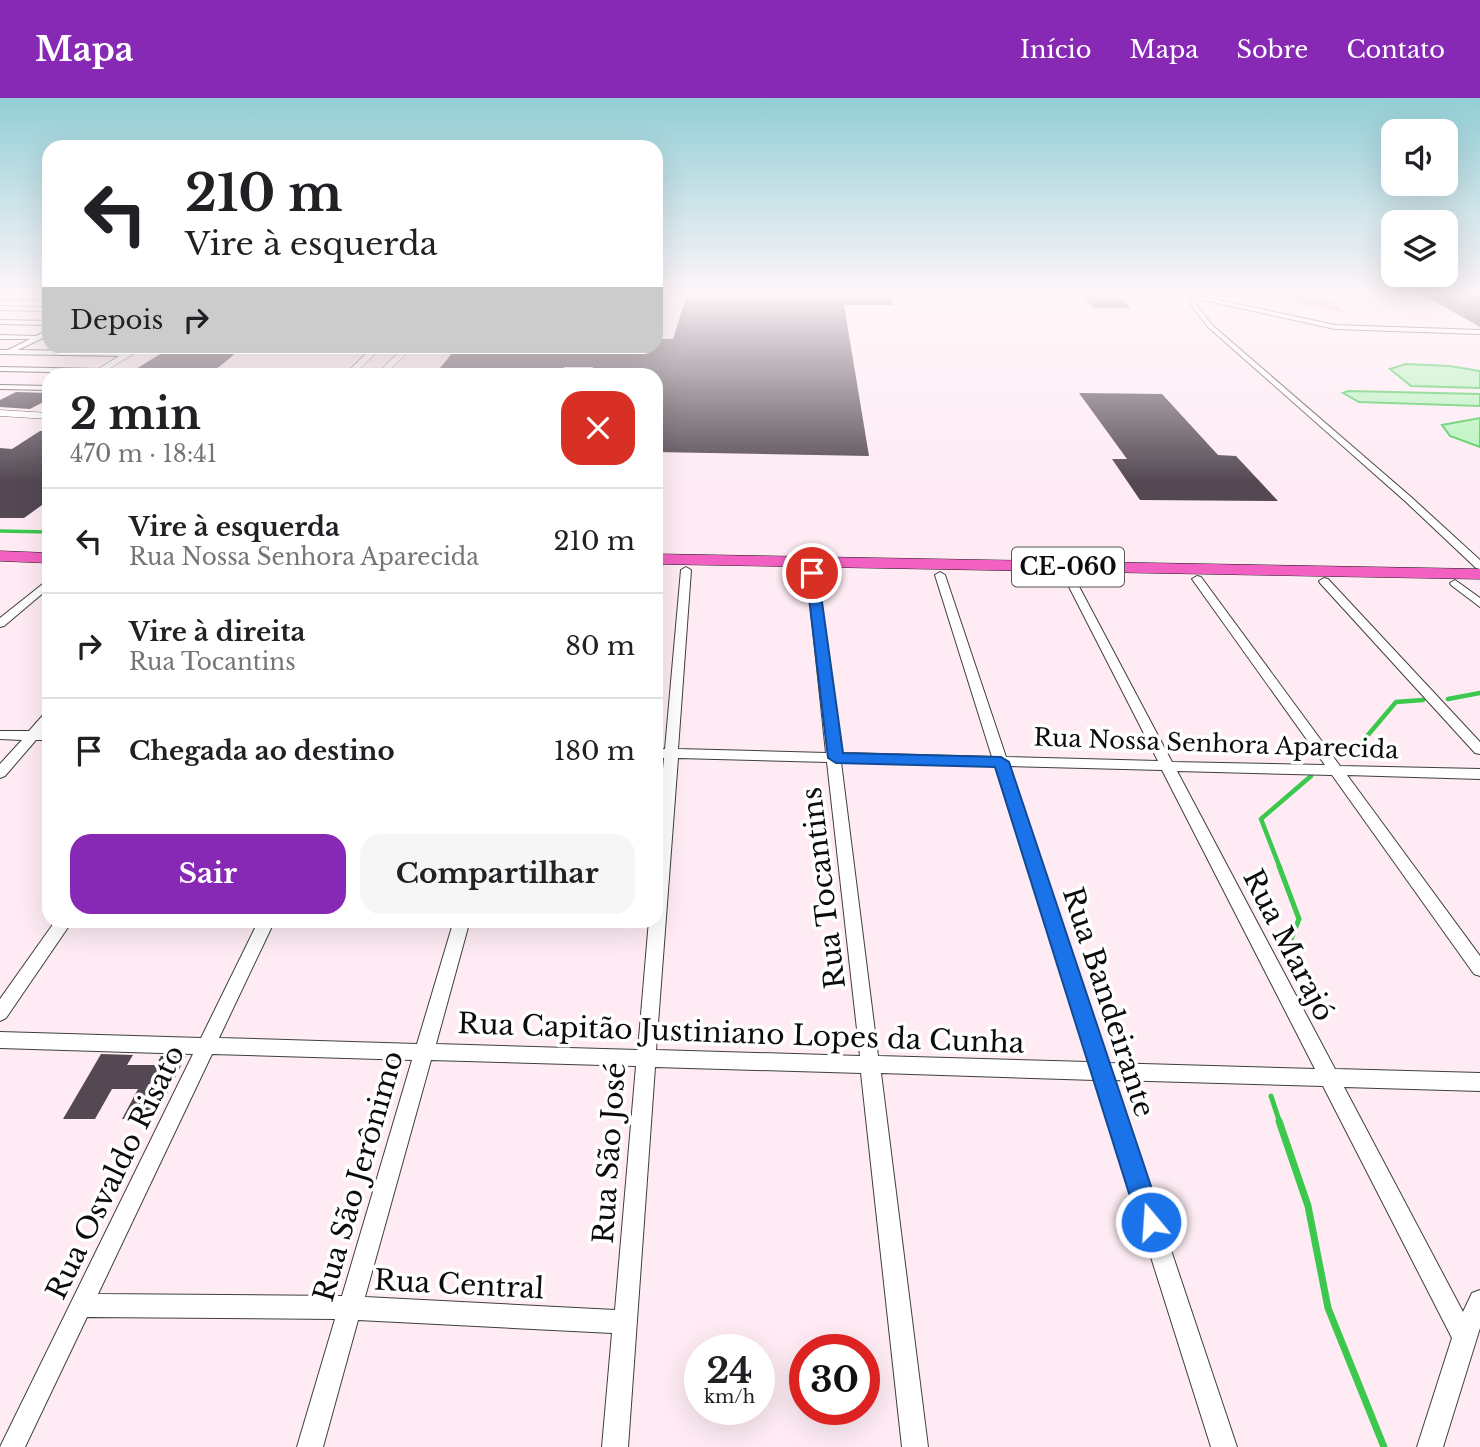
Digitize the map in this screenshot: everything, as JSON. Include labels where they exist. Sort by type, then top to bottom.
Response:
[{"type":"highway","points":[[0,544],[42,545]]},
{"type":"highway","points":[[0,556],[42,558]]},
{"type":"highway","name":"CE-060","points":[[663,559],[1480,574]]},
{"type":"highway","name":"CE-060","points":[[663,570],[1480,584]]},
{"type":"street","points":[[106,368],[124,357]]},
{"type":"street","points":[[1245,357],[1408,499],[1480,566]]},
{"type":"street","points":[[0,369],[42,370]]},
{"type":"street","points":[[0,387],[42,388]]},
{"type":"street","points":[[27,415],[42,406]]},
{"type":"street","points":[[0,413],[42,416]]},
{"type":"street","name":"Rua São José","points":[[664,753],[686,570]]},
{"type":"street","name":"Rua Tocantins","points":[[812,573],[873,1066],[915,1447]]},
{"type":"street","name":"Rua Bandeirante","points":[[940,575],[1224,1447]]},
{"type":"street","name":"Rua Marajó","points":[[1069,577],[1464,1337]]},
{"type":"street","points":[[1197,579],[1480,969]]},
{"type":"street","points":[[1324,581],[1480,750]]},
{"type":"street","points":[[1455,583],[1480,604]]},
{"type":"street","points":[[0,624],[42,588]]},
{"type":"street","points":[[0,773],[42,725]]},
{"type":"street","points":[[0,735],[42,736]]},
{"type":"street","name":"Rua Nossa Senhora Aparecida","points":[[664,753],[1480,774]]},
{"type":"street","points":[[0,1013],[59,928]]},
{"type":"street","name":"Rua Osvaldo Risato","points":[[12,1447],[263,928]]},
{"type":"street","name":"Rua São Jerônimo","points":[[310,1447],[460,928]]},
{"type":"street","name":"Rua São José","points":[[614,1447],[653,928]]},
{"type":"street","name":"Rua Capitão Justiniano Lopes da Cunha","points":[[0,1040],[1480,1083]]},
{"type":"street","name":"Rua Central","points":[[80,1305],[348,1308],[624,1322]]},
{"type":"street","points":[[1430,1447],[1464,1337],[1479,1306]]},
{"type":"shaded area","points":[[1406,364],[1450,366],[1480,371],[1480,388],[1411,386],[1390,369]]},
{"type":"shaded area","points":[[1343,393],[1480,394],[1480,406],[1359,402]]},
{"type":"shaded area","points":[[1480,418],[1480,447],[1450,436],[1442,425]]},
{"type":"building","points":[[155,357],[231,357],[217,368],[138,368]]},
{"type":"building","points":[[449,357],[853,357],[869,456],[663,452],[663,368],[440,368]]},
{"type":"building","points":[[16,392],[42,393],[42,403],[30,409],[0,407],[0,400]]},
{"type":"building","points":[[1079,393],[1162,394],[1218,455],[1236,456],[1278,501],[1140,500],[1112,459],[1127,459]]},
{"type":"building","points":[[42,431],[42,505],[24,518],[0,518],[0,448],[12,449]]},
{"type":"building","points":[[101,1054],[133,1055],[127,1065],[156,1065],[161,1056],[186,1056],[154,1119],[122,1119],[138,1089],[112,1089],[95,1119],[63,1119]]},
{"type":"waterway","points":[[0,531],[42,532]]},
{"type":"waterway","points":[[1448,699],[1480,693]]},
{"type":"waterway","points":[[1362,742],[1396,702],[1423,700]]},
{"type":"waterway","points":[[1280,868],[1261,819],[1311,776]]},
{"type":"waterway","points":[[1279,866],[1299,919],[1285,954]]},
{"type":"waterway","points":[[1271,1096],[1280,1123]]},
{"type":"waterway","points":[[1279,1121],[1308,1206],[1328,1308],[1384,1447]]},
{"type":"route","points":[[812,573],[836,758],[1001,762],[1151,1222]]}]
